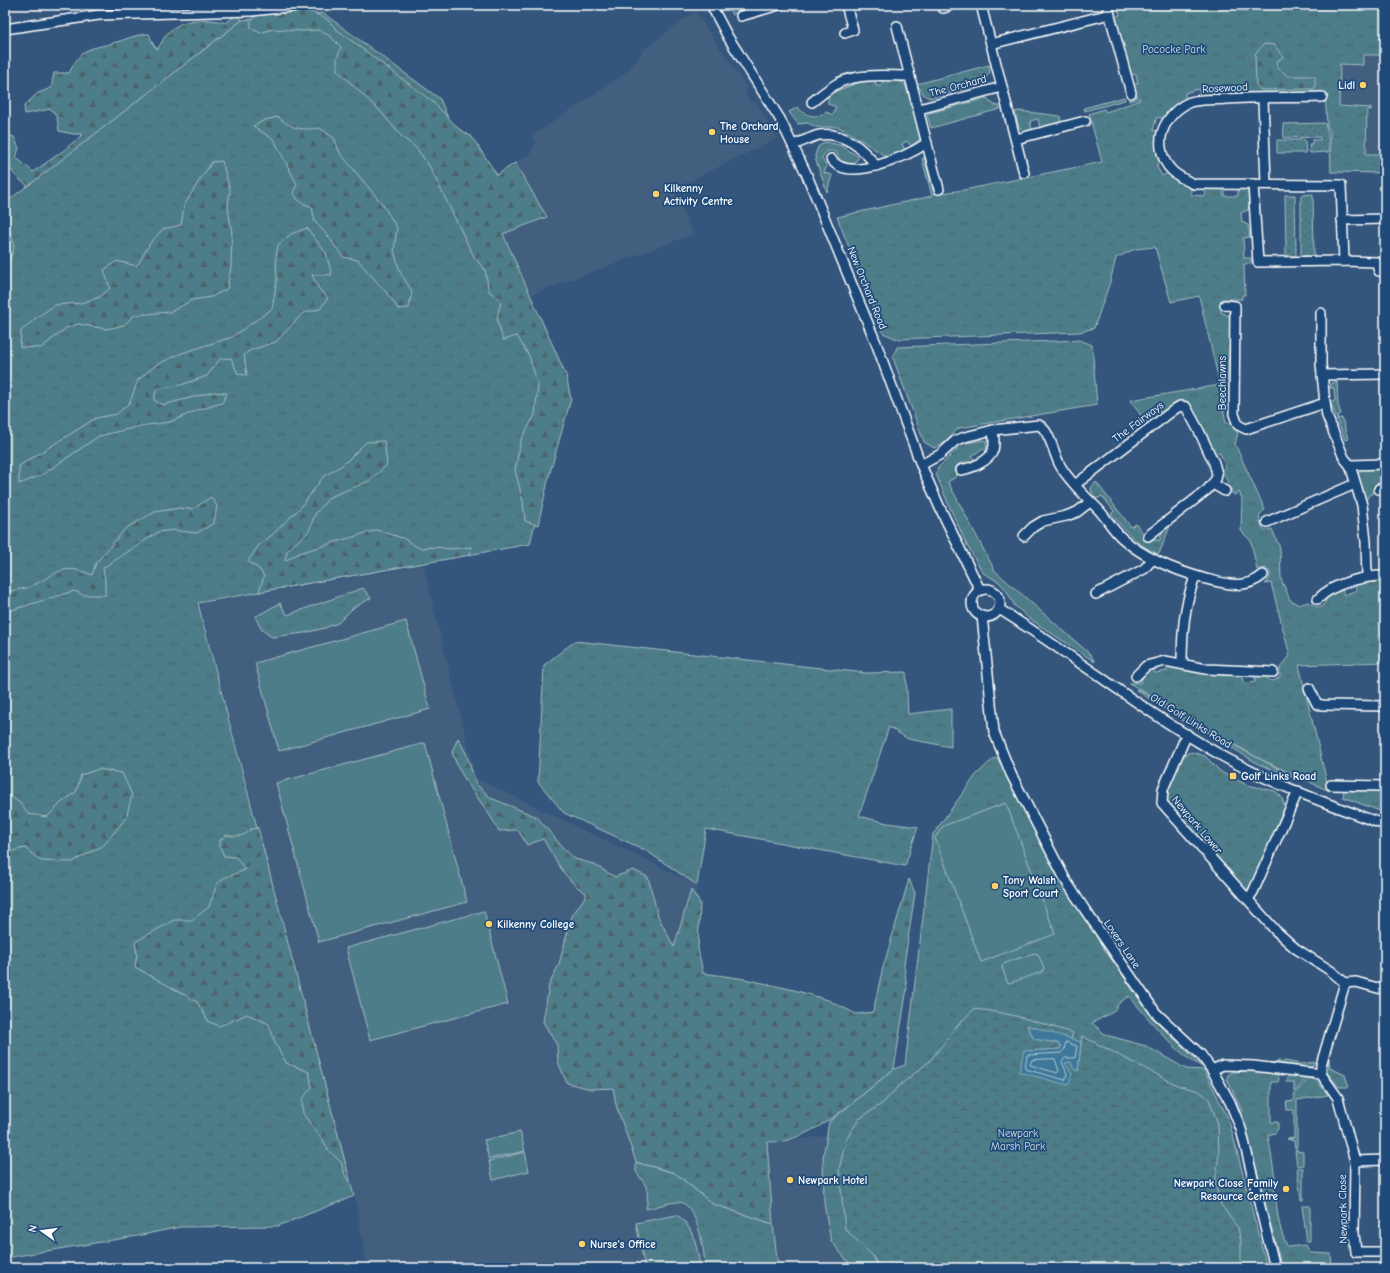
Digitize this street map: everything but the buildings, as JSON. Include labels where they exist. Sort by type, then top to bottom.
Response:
[{"type":"street","points":[[5,29],[99,15],[252,11],[306,5]]},
{"type":"street","name":"New Orchard Road","points":[[711,5],[728,37],[780,119],[793,145],[855,291],[921,465],[980,590]]},
{"type":"street","points":[[741,16],[750,9],[779,5]]},
{"type":"street","points":[[845,33],[853,30],[846,5]]},
{"type":"street","name":"The Orchard","points":[[981,5],[1024,173]]},
{"type":"street","points":[[1107,5],[1131,93]]},
{"type":"street","points":[[991,44],[1110,14]]},
{"type":"street","name":"The Orchard","points":[[897,26],[908,76],[919,109],[939,189]]},
{"type":"street","points":[[812,102],[840,82],[851,79],[872,75],[908,76]]},
{"type":"street","name":"The Orchard","points":[[919,109],[1002,87]]},
{"type":"street","name":"Rosewood","points":[[1322,97],[1191,102],[1178,109],[1168,119],[1162,131],[1161,145],[1164,159],[1170,170],[1181,178],[1194,184],[1341,185],[1344,261]]},
{"type":"street","name":"Rosewood","points":[[1263,99],[1266,184]]},
{"type":"street","points":[[1016,139],[1085,121]]},
{"type":"street","points":[[793,145],[819,135],[835,135],[851,141],[867,153],[876,166]]},
{"type":"street","points":[[831,159],[834,164],[844,169],[876,166],[910,153],[927,143]]},
{"type":"street","points":[[1253,184],[1258,262],[1376,262],[1379,271],[1385,271]]},
{"type":"street","points":[[1342,220],[1385,219]]},
{"type":"street","name":"Beechlawns","points":[[1225,305],[1235,306],[1234,414],[1238,425],[1246,429],[1325,403]]},
{"type":"street","points":[[1321,314],[1320,364],[1327,416],[1344,458],[1350,466],[1364,516],[1367,576]]},
{"type":"street","points":[[1322,375],[1385,374]]},
{"type":"street","name":"The Fairways","points":[[1076,484],[1180,406],[1184,406],[1189,411],[1214,463],[1217,474],[1213,484]]},
{"type":"street","points":[[921,465],[941,454],[959,439],[993,430],[1034,424],[1042,427],[1061,467],[1090,502],[1098,508],[1122,538],[1153,559],[1196,577],[1233,585],[1247,584],[1263,575]]},
{"type":"street","points":[[961,470],[973,468],[991,454],[994,443],[993,430]]},
{"type":"street","points":[[1350,466],[1385,464]]},
{"type":"street","points":[[1148,536],[1213,484],[1225,491]]},
{"type":"street","points":[[1267,522],[1355,484]]},
{"type":"street","points":[[1024,536],[1033,527],[1043,521],[1077,512],[1090,502]]},
{"type":"street","points":[[1096,594],[1144,569],[1153,559]]},
{"type":"street","points":[[1318,599],[1326,592],[1367,576],[1385,576]]},
{"type":"street","points":[[1182,664],[1182,632],[1185,609],[1196,577]]},
{"type":"street","points":[[989,589],[997,593],[1000,601],[999,610],[993,615],[982,616],[975,611],[972,603],[974,595],[980,590],[989,589]]},
{"type":"street","name":"Old Golf Links Road","points":[[999,610],[1187,734],[1252,771],[1385,825]]},
{"type":"street","name":"Lovers Lane","points":[[982,616],[994,732],[1011,774],[1066,881],[1116,956],[1156,1013],[1201,1056],[1212,1070],[1230,1102],[1241,1129],[1275,1268]]},
{"type":"street","points":[[1136,676],[1151,663],[1165,661],[1206,669],[1273,672]]},
{"type":"street","points":[[1310,688],[1317,704],[1385,706]]},
{"type":"street","name":"Newpark Lower","points":[[1187,734],[1163,789],[1162,803],[1275,930],[1295,948],[1331,971],[1346,983]]},
{"type":"street","points":[[1331,785],[1385,786]]},
{"type":"street","points":[[1248,899],[1253,892],[1298,790]]},
{"type":"street","points":[[1212,1070],[1223,1066],[1251,1066],[1321,1074],[1321,1065],[1346,983],[1356,982],[1385,990]]},
{"type":"street","name":"Newpark Close","points":[[1321,1074],[1338,1098],[1355,1161],[1354,1233],[1356,1252],[1385,1252]]},
{"type":"street","name":"Newpark Close","points":[[1355,1161],[1385,1160]]},
{"type":"shaded area","points":[[695,11],[746,86],[745,93],[749,101],[757,103],[777,138],[674,189],[693,234],[530,295],[503,234],[547,217],[515,163],[530,154],[536,142],[532,136],[626,73],[641,55],[641,52]]},
{"type":"shaded area","points":[[1326,43],[1385,47],[1385,174],[1329,173],[1330,133],[1326,127]]},
{"type":"shaded area","name":"Kilkenny College","points":[[423,565],[476,778],[697,885],[690,963],[752,1145],[825,1136],[823,1157],[824,1203],[831,1241],[853,1268],[367,1268],[355,1196],[200,604]]},
{"type":"green space","points":[[727,5],[744,5],[742,10],[732,15]]},
{"type":"green space","name":"Pococke Park","points":[[1111,5],[1385,5],[1385,55],[1363,55],[1363,65],[1340,64],[1339,106],[1371,108],[1371,110],[1367,110],[1366,154],[1385,154],[1385,173],[1331,172],[1330,131],[1327,126],[1325,92],[1236,94],[1235,87],[1221,89],[1222,95],[1201,96],[1198,89],[1185,93],[1186,100],[1164,119],[1157,117],[1153,130],[1160,132],[1162,162],[1156,165],[1162,176],[1168,173],[1191,188],[1191,195],[1205,196],[1205,189],[1224,189],[1224,196],[1238,196],[1238,188],[1245,189],[1249,192],[1250,204],[1248,210],[1241,213],[1242,222],[1248,225],[1250,237],[1243,238],[1244,258],[1251,258],[1251,264],[1244,264],[1245,295],[1242,295],[1242,299],[1221,299],[1221,312],[1229,316],[1231,320],[1227,384],[1222,402],[1226,423],[1231,423],[1238,433],[1235,444],[1265,510],[1262,512],[1259,519],[1261,525],[1265,530],[1272,529],[1280,548],[1281,579],[1290,600],[1299,605],[1308,602],[1321,607],[1324,604],[1327,595],[1342,589],[1344,595],[1357,590],[1354,584],[1385,580],[1385,662],[1299,665],[1329,791],[1256,757],[1129,683],[1140,683],[1145,672],[1152,667],[1155,673],[1167,671],[1167,665],[1204,674],[1242,676],[1243,683],[1255,682],[1255,675],[1264,675],[1269,680],[1274,681],[1280,677],[1280,668],[1290,656],[1271,583],[1265,584],[1270,578],[1270,572],[1265,568],[1257,570],[1251,541],[1241,531],[1242,498],[1239,492],[1235,495],[1232,493],[1222,470],[1226,467],[1220,453],[1214,455],[1187,401],[1179,401],[1161,414],[1157,408],[1146,417],[1148,420],[1145,422],[1131,400],[1220,385],[1199,296],[1171,302],[1155,247],[1135,249],[1116,258],[1110,282],[1094,328],[1080,332],[897,339],[883,333],[837,217],[932,196],[922,159],[924,157],[934,194],[964,190],[1102,162],[1089,114],[1104,109],[1106,112],[1140,100],[1139,98],[1129,101],[1128,96],[1133,85],[1138,83],[1136,74],[1131,75],[1114,17],[1120,15],[1118,7],[1112,8]]},
{"type":"green space","points":[[309,11],[327,19],[336,29],[433,102],[459,129],[472,137],[497,175],[515,163],[547,217],[503,234],[566,375],[571,399],[549,476],[538,525],[525,521],[523,501],[515,470],[521,440],[535,415],[538,385],[529,356],[517,336],[503,340],[497,319],[501,301],[489,291],[485,270],[474,257],[430,167],[417,149],[401,136],[382,113],[337,70],[337,59],[341,47],[331,37],[319,30],[301,31],[273,29],[260,33],[251,28],[251,22],[256,15]]},
{"type":"green space","points":[[323,13],[440,99],[564,395],[530,544],[198,603],[354,1196],[278,1226],[180,1227],[137,1236],[5,1258],[5,203],[242,20]]},
{"type":"green space","points":[[237,14],[242,20],[28,186],[15,175],[6,157],[5,134],[14,137],[19,148],[16,157],[33,172],[63,151],[83,134],[73,134],[59,131],[57,117],[51,109],[25,114],[24,106],[38,93],[51,88],[54,73],[69,73],[79,57],[83,53],[93,48],[144,34],[149,34],[154,46],[158,49],[171,29],[178,25],[193,20],[210,20],[226,23]]},
{"type":"green space","points":[[1264,44],[1274,45],[1283,57],[1276,62],[1277,67],[1288,76],[1315,76],[1315,89],[1261,90],[1256,85],[1255,54]]},
{"type":"green space","points":[[989,65],[990,72],[985,79],[984,84],[929,98],[924,95],[917,84]]},
{"type":"green space","points":[[882,79],[895,79],[905,84],[921,135],[919,140],[911,146],[907,141],[902,144],[905,150],[888,158],[852,134],[838,127],[816,127],[808,123],[798,124],[789,112],[798,107],[810,116],[826,112],[833,115],[836,107],[828,104],[828,94],[860,82],[875,80],[876,86],[882,86]]},
{"type":"green space","points":[[1124,97],[1125,100],[1085,111],[1084,108]]},
{"type":"green space","points":[[987,98],[994,105],[999,106],[1000,109],[931,128],[927,115],[930,113]]},
{"type":"green space","points":[[1019,111],[1060,116],[1061,123],[1040,128],[1038,119],[1030,121],[1032,130],[1024,132],[1019,127],[1015,112]]},
{"type":"green space","points":[[278,117],[293,127],[302,129],[320,128],[334,138],[340,153],[383,205],[397,228],[394,251],[400,272],[412,291],[409,308],[398,309],[389,296],[358,260],[343,257],[328,236],[315,222],[312,207],[300,202],[293,193],[297,184],[274,140],[253,126],[265,120]]},
{"type":"green space","points":[[1325,123],[1328,133],[1329,152],[1310,153],[1309,144],[1312,144],[1312,140],[1320,140],[1320,137],[1284,138],[1283,124]]},
{"type":"green space","points":[[1277,140],[1305,140],[1306,153],[1277,153]]},
{"type":"green space","points":[[825,142],[840,145],[859,157],[853,165],[841,162],[836,152],[829,151],[825,153],[822,159],[827,166],[824,173],[832,175],[827,192],[815,155],[818,147]]},
{"type":"green space","points":[[222,161],[230,190],[228,206],[232,235],[231,267],[227,289],[211,297],[192,300],[170,312],[135,315],[124,325],[106,329],[79,324],[66,328],[41,348],[20,347],[21,331],[36,318],[55,305],[81,303],[100,297],[110,288],[104,270],[117,261],[137,266],[150,243],[163,229],[181,225],[184,206],[197,184],[212,162]]},
{"type":"green space","points":[[1313,194],[1314,256],[1301,256],[1301,195]]},
{"type":"green space","points":[[1285,195],[1295,195],[1296,256],[1286,256]]},
{"type":"green space","points":[[5,224],[12,236],[14,246],[9,261],[5,267]]},
{"type":"green space","points":[[307,228],[326,253],[332,275],[312,275],[319,289],[328,298],[320,309],[303,313],[276,342],[251,350],[244,355],[247,375],[238,374],[231,358],[220,359],[207,376],[184,384],[156,390],[154,400],[162,405],[213,392],[227,393],[222,403],[198,410],[170,422],[141,426],[99,436],[42,475],[19,484],[19,466],[96,418],[117,414],[130,402],[138,380],[156,365],[182,353],[232,337],[272,309],[277,280],[276,257],[278,245],[291,234]]},
{"type":"green space","points":[[1080,340],[1092,345],[1097,405],[959,428],[941,445],[934,448],[924,442],[893,358],[897,347]]},
{"type":"green space","points":[[1337,381],[1338,405],[1341,414],[1337,416],[1338,419],[1342,418],[1348,439],[1345,440],[1331,404],[1331,402],[1335,401],[1334,388],[1330,388],[1331,384]]},
{"type":"green space","points":[[983,440],[987,441],[986,452],[983,448],[972,456],[976,461],[959,464],[955,469],[957,476],[948,482],[995,571],[1090,654],[1095,662],[1030,619],[1015,606],[1006,590],[999,582],[983,573],[968,547],[936,474],[938,468],[962,444]]},
{"type":"green space","points":[[384,441],[387,465],[369,481],[330,497],[315,514],[309,531],[287,551],[285,561],[299,553],[376,530],[403,538],[419,548],[437,547],[449,549],[471,547],[470,555],[259,592],[264,576],[259,569],[248,561],[259,545],[272,535],[301,507],[323,477],[345,463],[366,442]]},
{"type":"green space","points":[[1362,468],[1385,470],[1385,482],[1376,484],[1376,492],[1369,495],[1365,502],[1357,475]]},
{"type":"green space","points":[[1096,482],[1131,527],[1136,524],[1149,538],[1160,540],[1162,531],[1169,525],[1170,526],[1159,554],[1145,547],[1127,532],[1111,514],[1114,511],[1102,496],[1096,499],[1091,488]]},
{"type":"green space","points":[[211,497],[217,506],[214,523],[197,533],[172,530],[158,532],[103,568],[105,595],[84,595],[74,591],[5,612],[5,593],[29,587],[65,570],[72,569],[92,575],[96,563],[126,528],[155,512],[179,508],[193,509]]},
{"type":"green space","points":[[363,588],[371,598],[353,608],[338,623],[325,628],[304,633],[272,637],[262,630],[255,617],[280,603],[287,615]]},
{"type":"green space","points":[[406,621],[430,709],[279,751],[255,663]]},
{"type":"green space","points":[[575,641],[866,673],[906,672],[908,714],[951,709],[951,747],[908,739],[889,727],[859,816],[887,823],[918,827],[905,866],[706,829],[697,885],[645,850],[564,813],[538,782],[544,665]]},
{"type":"green space","points":[[1137,689],[1214,735],[1300,780],[1258,764],[1202,729],[1182,720],[1136,690]]},
{"type":"green space","points":[[458,738],[466,753],[476,784],[491,798],[537,817],[564,849],[575,859],[593,864],[615,877],[633,870],[648,877],[658,916],[674,947],[691,890],[700,903],[698,949],[703,973],[745,979],[794,990],[828,1000],[856,1014],[873,1012],[882,971],[909,879],[915,893],[904,965],[907,988],[894,1069],[831,1119],[818,1127],[788,1140],[780,1142],[767,1142],[773,1224],[713,1204],[675,1173],[636,1162],[616,1105],[613,1088],[591,1089],[567,1083],[558,1062],[557,1045],[543,1022],[549,985],[559,964],[572,916],[587,894],[567,877],[543,839],[527,845],[518,830],[499,831],[467,783],[456,763],[452,752]]},
{"type":"green space","points":[[425,743],[467,902],[319,942],[276,783]]},
{"type":"green space","points":[[1191,752],[1205,756],[1221,772],[1247,785],[1275,791],[1281,796],[1286,809],[1249,891],[1243,888],[1167,804],[1170,786],[1179,764],[1186,754]]},
{"type":"green space","name":"Newpark Marsh Park","points":[[997,758],[1008,776],[1044,850],[1102,946],[1152,1017],[1203,1067],[1193,1062],[1174,1046],[1129,996],[1119,1003],[1113,1012],[1092,1023],[1106,1035],[1146,1046],[1186,1069],[1204,1070],[1227,1116],[1231,1128],[1267,1268],[853,1268],[831,1241],[824,1204],[823,1157],[829,1122],[894,1069],[905,1065],[933,834],[976,775],[993,759]]},
{"type":"green space","points":[[99,769],[122,773],[132,795],[126,818],[104,845],[72,862],[41,861],[25,848],[5,853],[5,793],[20,803],[28,814],[47,817],[61,803],[76,792],[81,775]]},
{"type":"green space","points":[[1344,790],[1385,790],[1385,813],[1343,797]]},
{"type":"green space","name":"Tony Walsh Sport Court","points":[[1006,803],[1055,934],[981,962],[935,838],[943,826]]},
{"type":"green space","points":[[258,828],[350,1181],[346,1178],[341,1162],[328,1150],[323,1140],[303,1114],[302,1099],[312,1087],[309,1072],[286,1063],[275,1043],[269,1024],[247,1014],[220,1026],[209,1022],[197,1002],[135,967],[137,954],[135,942],[174,920],[192,920],[209,907],[217,884],[224,878],[245,870],[236,857],[224,856],[220,847],[220,840],[227,835],[240,836],[246,834],[251,829]]},
{"type":"green space","points":[[484,911],[508,1004],[370,1040],[346,948]]},
{"type":"green space","points":[[1034,953],[1038,954],[1044,968],[1042,972],[1010,983],[1007,982],[1002,967],[1003,964]]},
{"type":"green space","name":"Newpark Marsh Park","points":[[974,1009],[1012,1015],[1073,1033],[1071,1039],[1027,1026],[1034,1039],[1058,1043],[1061,1046],[1060,1049],[1030,1051],[1065,1062],[1071,1062],[1078,1071],[1082,1036],[1177,1085],[1199,1091],[1209,1099],[1218,1124],[1219,1155],[1215,1183],[1221,1205],[1238,1228],[1241,1242],[1241,1268],[879,1268],[873,1256],[845,1229],[839,1169],[846,1140],[859,1119],[883,1103],[899,1086],[929,1062],[957,1026]]},
{"type":"green space","points":[[1329,1058],[1330,1068],[1345,1075],[1349,1087],[1339,1087],[1327,1073]]},
{"type":"green space","points":[[1278,1060],[1302,1064],[1315,1062],[1312,1067],[1299,1067],[1277,1063]]},
{"type":"green space","points":[[1252,1071],[1276,1074],[1279,1077],[1278,1082],[1271,1082],[1271,1122],[1278,1122],[1278,1129],[1275,1133],[1268,1135],[1276,1184],[1274,1184],[1278,1216],[1284,1240],[1288,1247],[1306,1245],[1310,1253],[1331,1254],[1332,1268],[1282,1268],[1241,1109],[1227,1079],[1228,1075],[1232,1072]]},
{"type":"green space","points":[[1289,1075],[1307,1078],[1294,1092],[1294,1082],[1286,1082]]},
{"type":"green space","points":[[1310,1078],[1317,1081],[1328,1095],[1297,1100],[1297,1147],[1295,1148],[1294,1141],[1287,1139],[1294,1138],[1294,1110],[1287,1110],[1286,1102],[1294,1101],[1294,1094]]},
{"type":"green space","points":[[520,1132],[525,1151],[489,1159],[484,1140]]},
{"type":"green space","points":[[1297,1149],[1297,1151],[1303,1152],[1303,1165],[1297,1166],[1295,1150]]},
{"type":"green space","points":[[525,1152],[529,1171],[493,1180],[489,1161]]},
{"type":"green space","points":[[636,1162],[675,1173],[713,1204],[773,1224],[778,1268],[705,1268],[702,1241],[696,1220],[691,1211],[686,1205],[679,1202],[646,1209],[647,1189],[636,1172]]},
{"type":"green space","points":[[1297,1168],[1303,1168],[1303,1200],[1301,1200]]},
{"type":"green space","points":[[1302,1206],[1310,1206],[1310,1241],[1305,1241],[1306,1234]]},
{"type":"green space","points":[[676,1215],[687,1224],[691,1231],[698,1253],[700,1268],[645,1268],[636,1223]]},
{"type":"water","points":[[1027,1025],[1081,1042],[1078,1071],[1073,1068],[1071,1062],[1065,1063],[1072,1074],[1068,1085],[1019,1072],[1024,1050],[1060,1049],[1061,1046],[1058,1043],[1034,1039]]},
{"type":"place","name":"Lidl","points":[[1363,85]]},
{"type":"place","name":"The Orchard House","points":[[712,132]]},
{"type":"place","name":"Kilkenny Activity Centre","points":[[656,194]]},
{"type":"place","name":"Golf Links Road","points":[[1233,776]]},
{"type":"place","name":"Tony Walsh Sport Court","points":[[995,886]]},
{"type":"place","name":"Kilkenny College","points":[[489,924]]},
{"type":"place","name":"Newpark Hotel","points":[[790,1180]]},
{"type":"place","name":"Newpark Close Family Resource Centre","points":[[1286,1189]]},
{"type":"place","name":"Nurse's Office","points":[[582,1244]]}]
